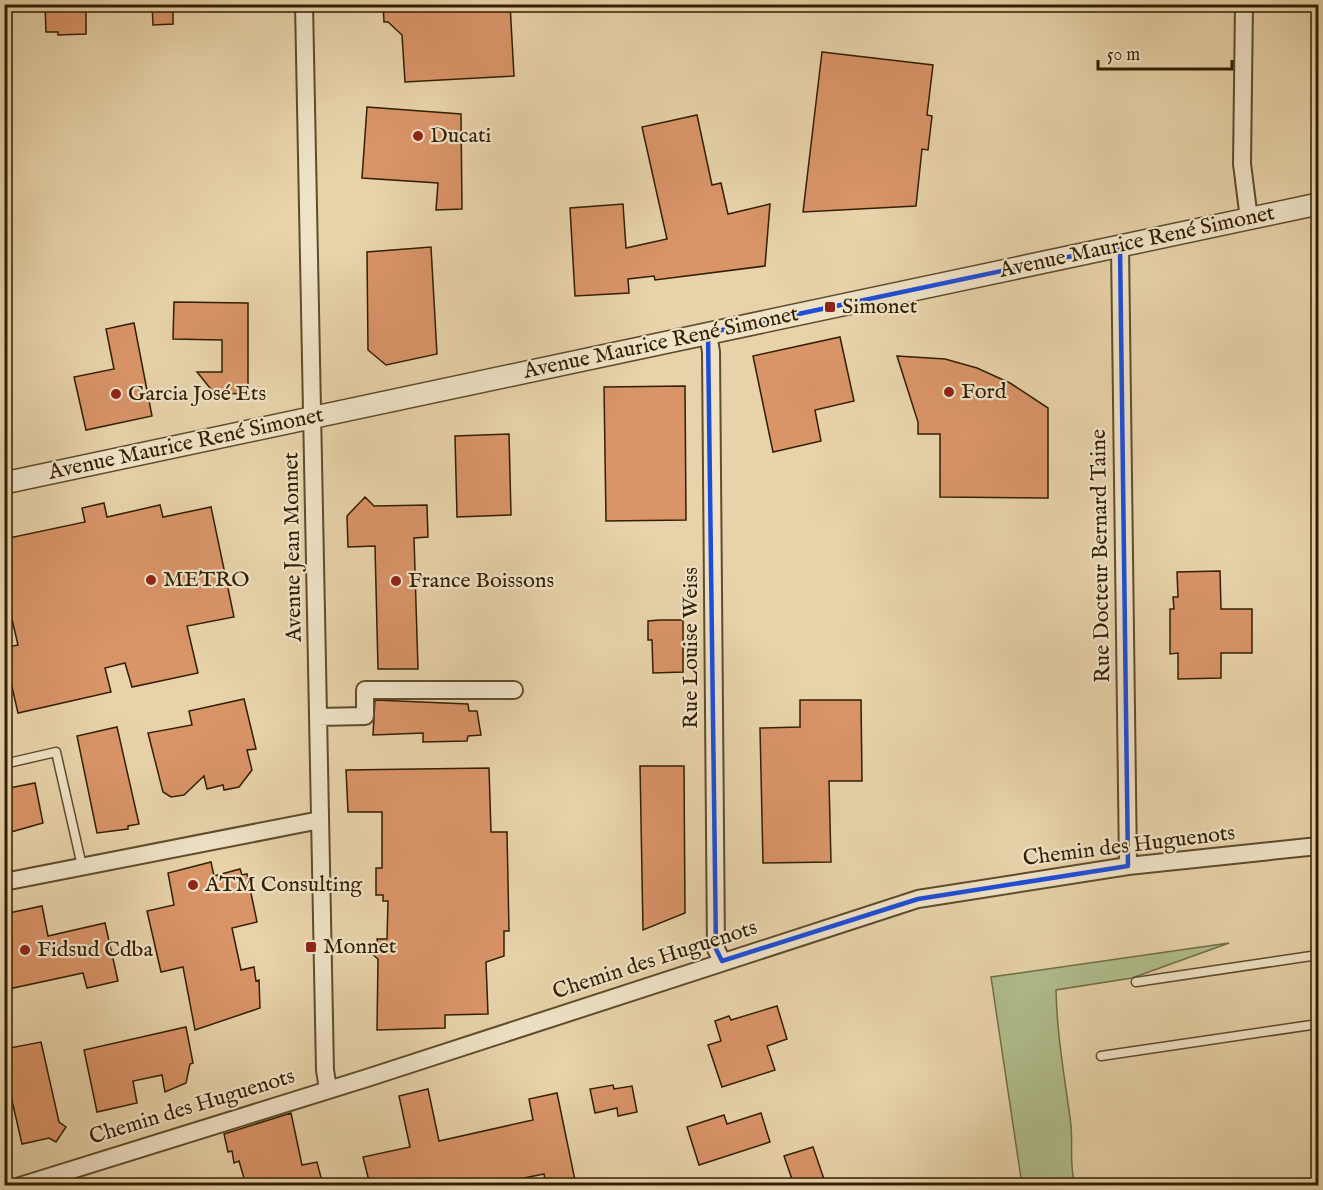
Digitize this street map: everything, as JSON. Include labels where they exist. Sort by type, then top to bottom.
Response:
[{"type":"street","name":"Avenue Jean Monnet","points":[[304,4],[324,1070],[328,1089]]},
{"type":"street","points":[[1244,4],[1242,164],[1249,219]]},
{"type":"street","name":"Avenue Maurice René Simonet","points":[[4,483],[1318,204]]},
{"type":"street","name":"Rue Docteur Bernard Taine","points":[[1120,246],[1128,866]]},
{"type":"street","name":"Rue Louise Weiss","points":[[708,333],[711,352],[716,949],[722,961]]},
{"type":"street","points":[[318,717],[365,716],[364,690],[514,690]]},
{"type":"street","points":[[4,882],[320,820]]},
{"type":"street","name":"Chemin des Huguenots","points":[[20,1185],[328,1089],[918,899],[1128,866],[1318,846]]},
{"type":"lane","points":[[4,764],[56,752],[82,866]]},
{"type":"lane","points":[[1136,982],[1318,955]]},
{"type":"lane","points":[[1101,1056],[1318,1024]]},
{"type":"highlighted area","points":[[1120,246],[1128,866],[918,899],[722,961],[716,949],[708,333]]},
{"type":"green space","points":[[1229,943],[1132,978],[1056,990],[1071,1125],[1075,1185],[1022,1185],[991,977]]},
{"type":"building","points":[[45,4],[86,4],[86,34],[58,35],[58,32],[46,32]]},
{"type":"building","points":[[152,4],[173,4],[173,24],[153,25]]},
{"type":"building","points":[[383,4],[510,4],[514,76],[405,82],[402,35],[388,22],[384,22]]},
{"type":"building","points":[[822,52],[933,65],[927,115],[932,116],[928,150],[922,149],[916,206],[803,212]]},
{"type":"building","points":[[367,107],[461,114],[462,209],[436,210],[438,183],[362,178]]},
{"type":"building","points":[[697,115],[712,185],[721,183],[728,214],[770,204],[765,266],[655,280],[654,276],[628,279],[629,293],[575,296],[570,208],[623,204],[626,248],[667,239],[642,127]]},
{"type":"building","points":[[431,247],[437,354],[386,365],[368,350],[367,252]]},
{"type":"building","points":[[174,302],[248,303],[248,394],[215,393],[197,372],[222,372],[222,340],[173,339]]},
{"type":"building","points":[[134,323],[152,416],[86,430],[74,377],[114,369],[106,329]]},
{"type":"building","points":[[840,337],[854,401],[815,410],[821,441],[773,452],[753,356]]},
{"type":"building","points":[[897,356],[945,359],[977,368],[1010,383],[1048,408],[1048,498],[940,497],[940,434],[918,434],[918,422]]},
{"type":"building","points":[[685,386],[686,520],[606,521],[604,387]]},
{"type":"building","points":[[509,434],[511,515],[457,517],[455,436]]},
{"type":"building","name":"France Boissons","points":[[365,497],[374,506],[427,505],[428,537],[414,538],[418,669],[378,669],[375,546],[348,547],[347,516]]},
{"type":"building","points":[[104,503],[107,517],[160,505],[163,517],[211,507],[234,617],[187,626],[198,673],[132,687],[125,663],[105,668],[111,692],[18,713],[4,652],[4,648],[18,645],[4,585],[4,539],[85,522],[82,508]]},
{"type":"building","points":[[1220,571],[1221,609],[1252,609],[1252,653],[1221,653],[1221,678],[1178,679],[1178,653],[1170,654],[1170,609],[1174,609],[1173,597],[1178,597],[1177,572]]},
{"type":"building","points":[[683,620],[683,672],[653,673],[652,640],[648,640],[648,621]]},
{"type":"building","points":[[244,699],[256,749],[247,750],[252,770],[239,787],[224,790],[223,785],[207,789],[204,776],[184,795],[171,797],[163,792],[148,733],[192,725],[189,711]]},
{"type":"building","points":[[375,700],[468,704],[469,711],[477,711],[481,735],[468,736],[467,741],[423,742],[423,733],[373,735]]},
{"type":"building","points":[[800,700],[861,700],[862,781],[829,781],[831,862],[763,863],[760,728],[800,727]]},
{"type":"building","points":[[117,727],[139,824],[128,826],[128,829],[97,833],[77,736]]},
{"type":"building","points":[[640,766],[684,766],[685,913],[643,930]]},
{"type":"building","points":[[489,768],[491,832],[507,832],[509,931],[504,931],[504,956],[486,962],[488,1014],[445,1015],[445,1028],[377,1030],[378,959],[372,954],[378,948],[377,939],[387,939],[388,901],[383,901],[383,895],[376,895],[376,868],[382,868],[382,812],[348,812],[346,770]]},
{"type":"building","points":[[35,783],[43,823],[11,832],[10,829],[4,830],[4,789]]},
{"type":"building","points":[[211,862],[214,876],[240,869],[242,875],[247,874],[257,922],[232,928],[241,970],[254,967],[256,981],[259,980],[260,1008],[195,1030],[183,967],[161,972],[147,911],[174,905],[168,873]]},
{"type":"building","points":[[42,906],[48,936],[105,923],[118,981],[87,988],[83,973],[4,990],[4,914]]},
{"type":"building","points":[[777,1006],[787,1039],[767,1046],[775,1070],[722,1087],[708,1045],[721,1041],[715,1021],[729,1016],[731,1020]]},
{"type":"building","points":[[186,1027],[193,1063],[190,1064],[186,1083],[165,1092],[162,1075],[133,1081],[137,1103],[97,1112],[84,1050]]},
{"type":"building","points":[[41,1042],[59,1122],[66,1127],[56,1142],[49,1138],[22,1144],[4,1066],[4,1049]]},
{"type":"building","points":[[613,1085],[614,1089],[632,1086],[637,1112],[618,1116],[617,1108],[595,1113],[590,1089]]},
{"type":"building","points":[[428,1089],[439,1141],[533,1120],[529,1099],[557,1093],[576,1185],[546,1185],[544,1174],[489,1185],[370,1185],[363,1157],[410,1147],[399,1096]]},
{"type":"building","points":[[291,1113],[302,1165],[317,1162],[323,1185],[246,1185],[239,1161],[234,1163],[232,1151],[228,1152],[224,1134]]},
{"type":"building","points":[[761,1113],[770,1142],[699,1165],[687,1127],[724,1115],[727,1124]]},
{"type":"building","points":[[813,1147],[826,1185],[794,1185],[784,1156]]},
{"type":"place","name":"Ducati","points":[[418,136]]},
{"type":"place","name":"Simonet","points":[[830,307]]},
{"type":"place","name":"Ford","points":[[949,392]]},
{"type":"place","name":"Garcia José Ets","points":[[116,394]]},
{"type":"place","name":"METRO","points":[[151,580]]},
{"type":"place","name":"France Boissons","points":[[396,581]]},
{"type":"place","name":"ATM Consulting","points":[[193,885]]},
{"type":"place","name":"Monnet","points":[[311,947]]},
{"type":"place","name":"Fidsud Cdba","points":[[25,950]]}]
